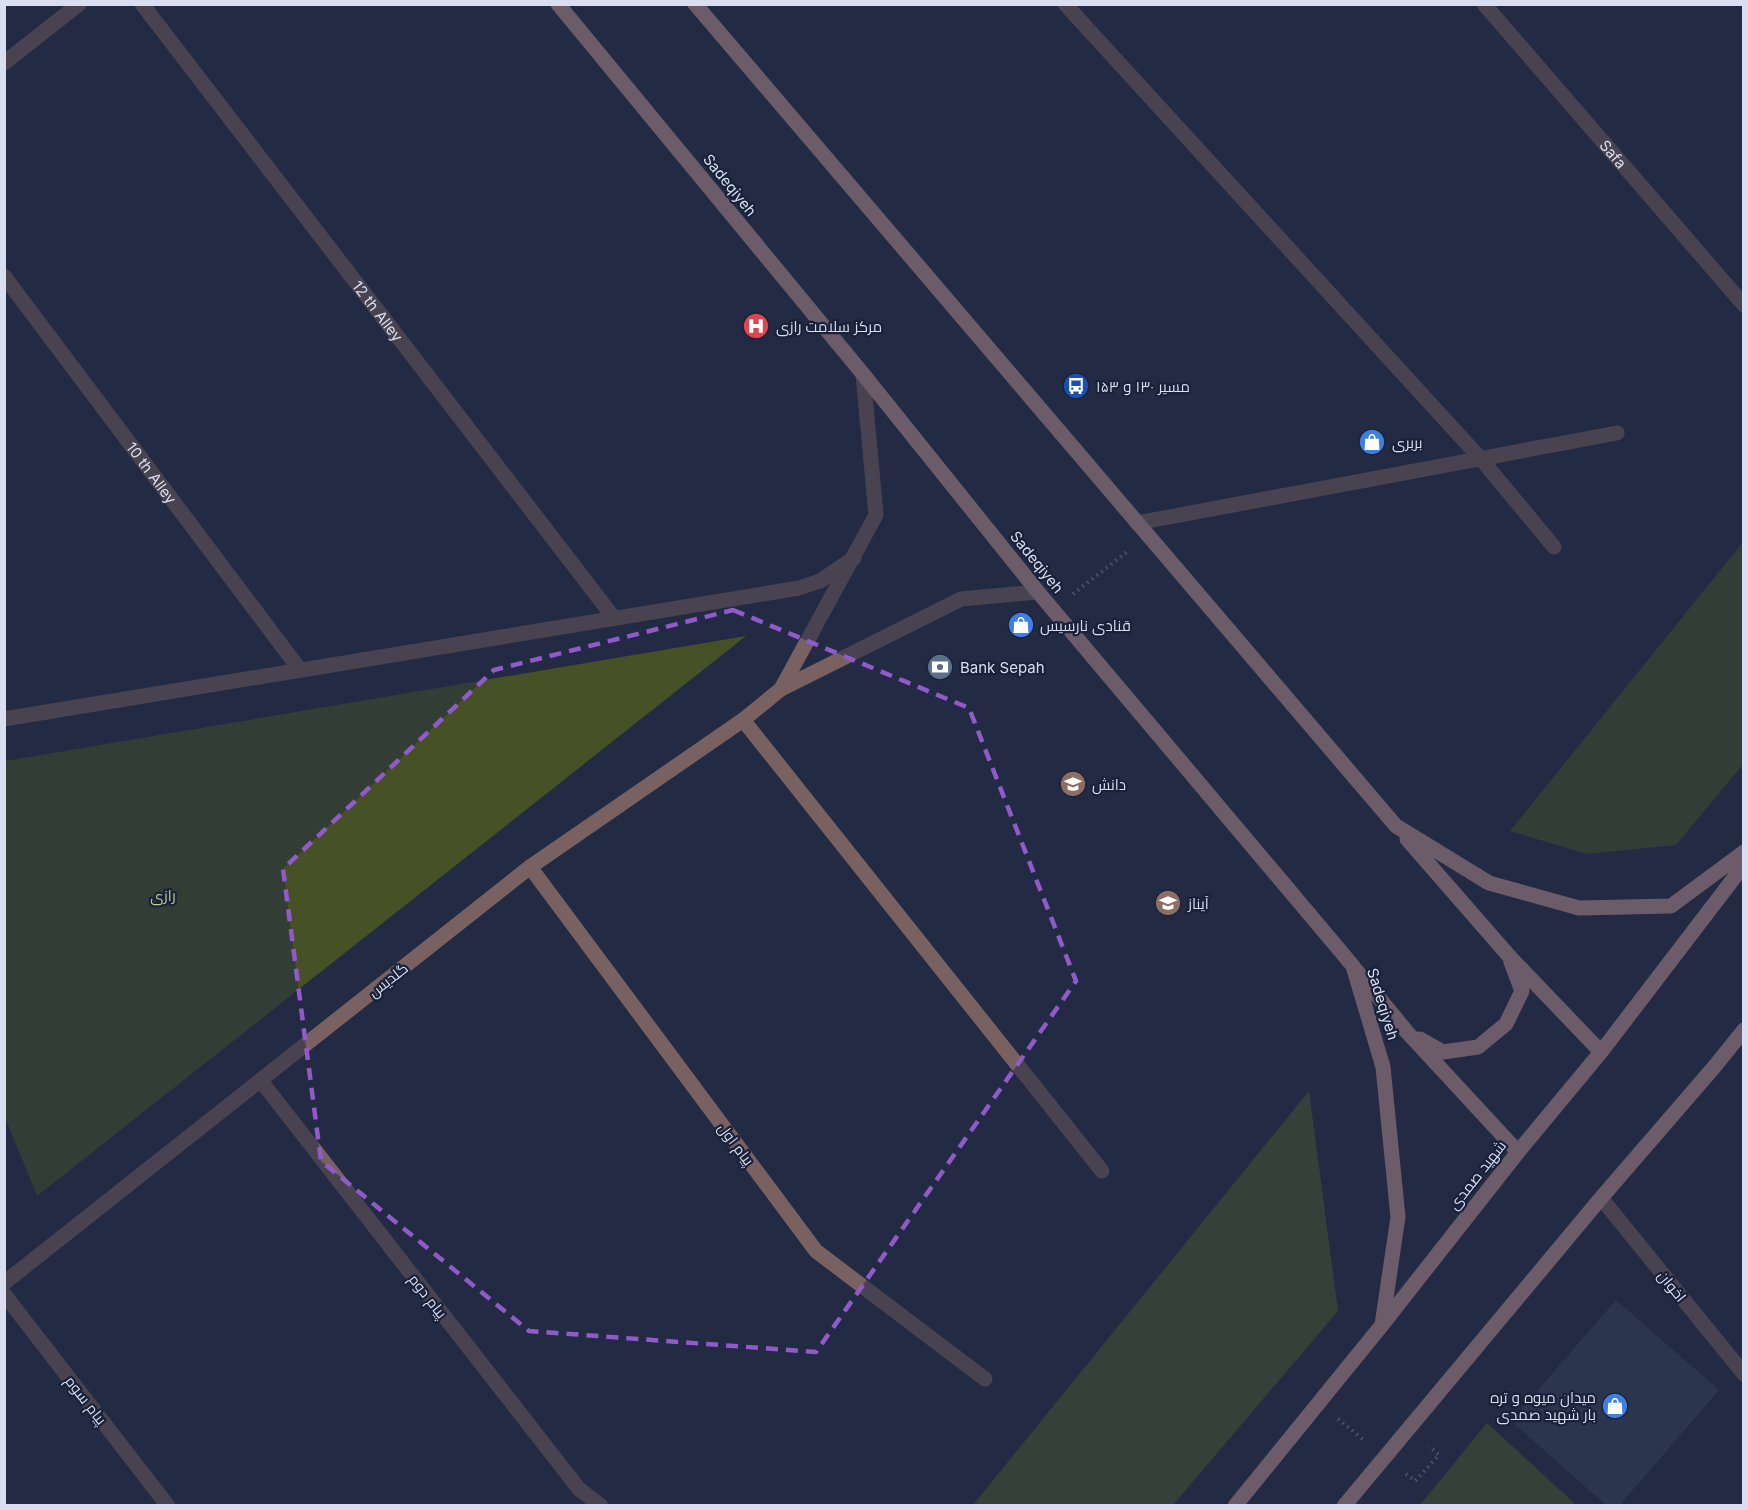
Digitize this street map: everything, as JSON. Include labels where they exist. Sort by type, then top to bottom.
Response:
[{"type":"main road","name":"Sadeqiyeh","points":[[558,4],[863,374],[1038,592],[1353,966],[1383,1067],[1398,1217],[1382,1325]]},
{"type":"main road","points":[[695,4],[1396,826],[1509,956],[1601,1052]]},
{"type":"main road","points":[[1396,826],[1489,883],[1580,908],[1671,906],[1743,852]]},
{"type":"main road","name":"شهید صمدی","points":[[1235,1506],[1518,1152],[1601,1052],[1743,865]]},
{"type":"main road","points":[[1407,1032],[1443,1052],[1478,1047],[1506,1024],[1522,990],[1509,956]]},
{"type":"main road","points":[[1353,966],[1407,1032],[1518,1152]]},
{"type":"main road","points":[[1344,1506],[1743,1030]]},
{"type":"street","points":[[4,63],[79,4]]},
{"type":"street","name":"12 th Alley","points":[[142,4],[614,618]]},
{"type":"street","points":[[1065,4],[1481,459],[1554,547]]},
{"type":"street","name":"Safa","points":[[1484,4],[1743,304]]},
{"type":"street","name":"10 th Alley","points":[[4,276],[300,670]]},
{"type":"street","points":[[781,689],[876,515],[863,374]]},
{"type":"street","points":[[1142,529],[1617,433]]},
{"type":"street","points":[[4,719],[799,588],[820,581],[854,558]]},
{"type":"street","points":[[781,689],[961,600],[1038,592]]},
{"type":"street","name":"گلدیس","points":[[4,1283],[530,867],[743,720],[781,689]]},
{"type":"street","points":[[743,720],[1102,1171]]},
{"type":"street","name":"پیام اول","points":[[530,867],[816,1251],[985,1379]]},
{"type":"street","name":"پیام دوم","points":[[261,1081],[579,1489],[601,1506]]},
{"type":"street","name":"اخوان","points":[[1601,1198],[1743,1374]]},
{"type":"street","name":"پیام سوم","points":[[4,1294],[168,1506]]},
{"type":"path","points":[[1053,610],[1142,529]]},
{"type":"path","points":[[1332,1414],[1369,1444]]},
{"type":"path","points":[[1406,1474],[1415,1481],[1439,1455]]},
{"type":"highlighted area","points":[[733,610],[969,708],[1076,981],[816,1352],[529,1331],[321,1161],[283,869],[494,670]]},
{"type":"green space","points":[[1743,542],[1743,764],[1676,845],[1587,854],[1510,831]]},
{"type":"green space","name":"رازی","points":[[746,636],[37,1196],[5,1117],[5,761]]},
{"type":"green space","points":[[1309,1091],[1338,1311],[1173,1505],[973,1505]]},
{"type":"green space","points":[[1487,1423],[1574,1503],[1572,1505],[1420,1505]]},
{"type":"building","name":"میدان میوه و تره بار شهید صمدی","points":[[1616,1300],[1719,1390],[1619,1506],[1607,1506],[1511,1421]]},
{"type":"place","name":"مرکز سلامت رازی","points":[[756,326]]},
{"type":"place","name":"مسیر ۱۳۰ و ۱۵۳","points":[[1076,386]]},
{"type":"place","name":"بربری","points":[[1372,442]]},
{"type":"place","name":"قنادی نارسیس","points":[[1021,625]]},
{"type":"place","name":"Bank Sepah","points":[[940,667]]},
{"type":"place","name":"دانش","points":[[1073,784]]},
{"type":"place","name":"آیناز","points":[[1168,903]]},
{"type":"place","name":"میدان میوه و تره بار شهید صمدی","points":[[1615,1406]]}]
